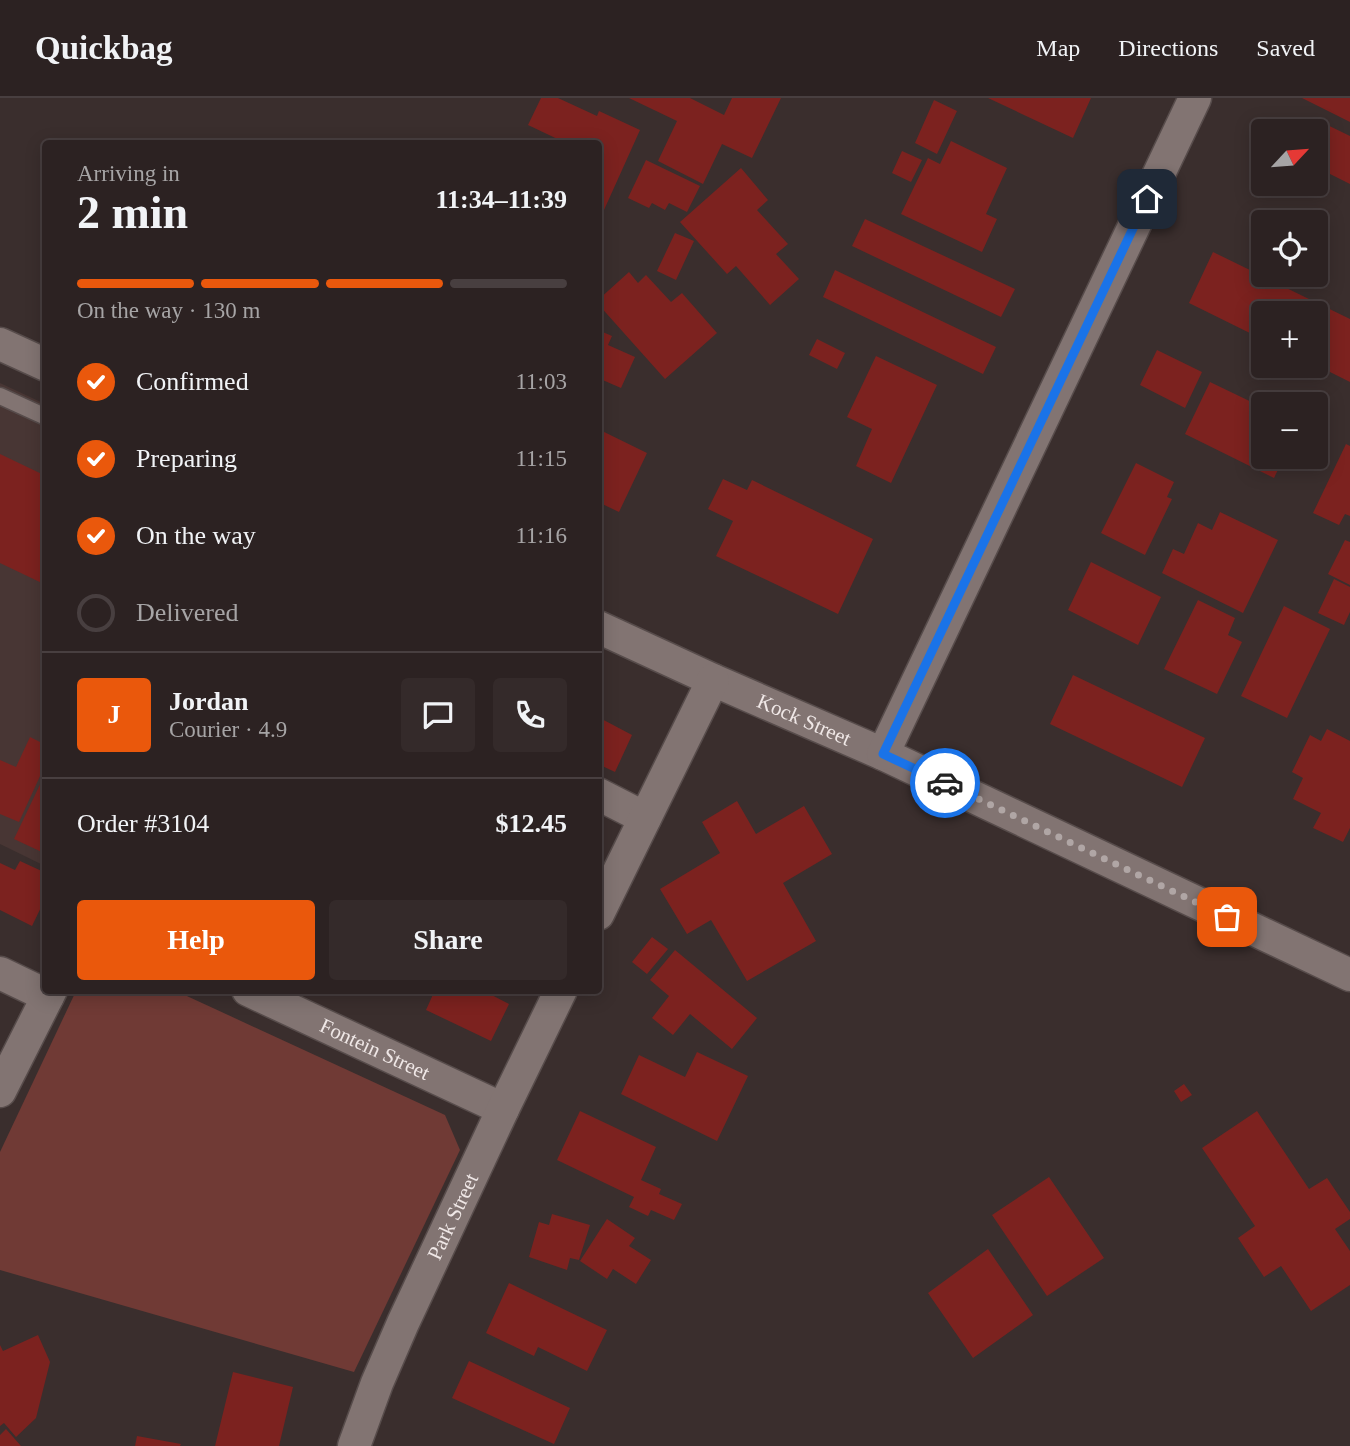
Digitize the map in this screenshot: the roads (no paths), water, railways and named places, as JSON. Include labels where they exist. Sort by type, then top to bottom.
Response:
[{"type":"street","points":[[883,754],[1195,98]]},
{"type":"street","points":[[0,344],[42,363]]},
{"type":"street","name":"Kock Street","points":[[602,629],[883,754],[1350,975]]},
{"type":"street","points":[[602,906],[713,680]]},
{"type":"street","points":[[602,796],[645,818]]},
{"type":"street","points":[[0,973],[42,990]]},
{"type":"street","points":[[0,1091],[49,994]]},
{"type":"street","name":"Fontein Street","points":[[257,994],[503,1109]]},
{"type":"street","name":"Park Street","points":[[354,1446],[392,1347],[559,994]]},
{"type":"lane","points":[[0,396],[42,415]]}]
